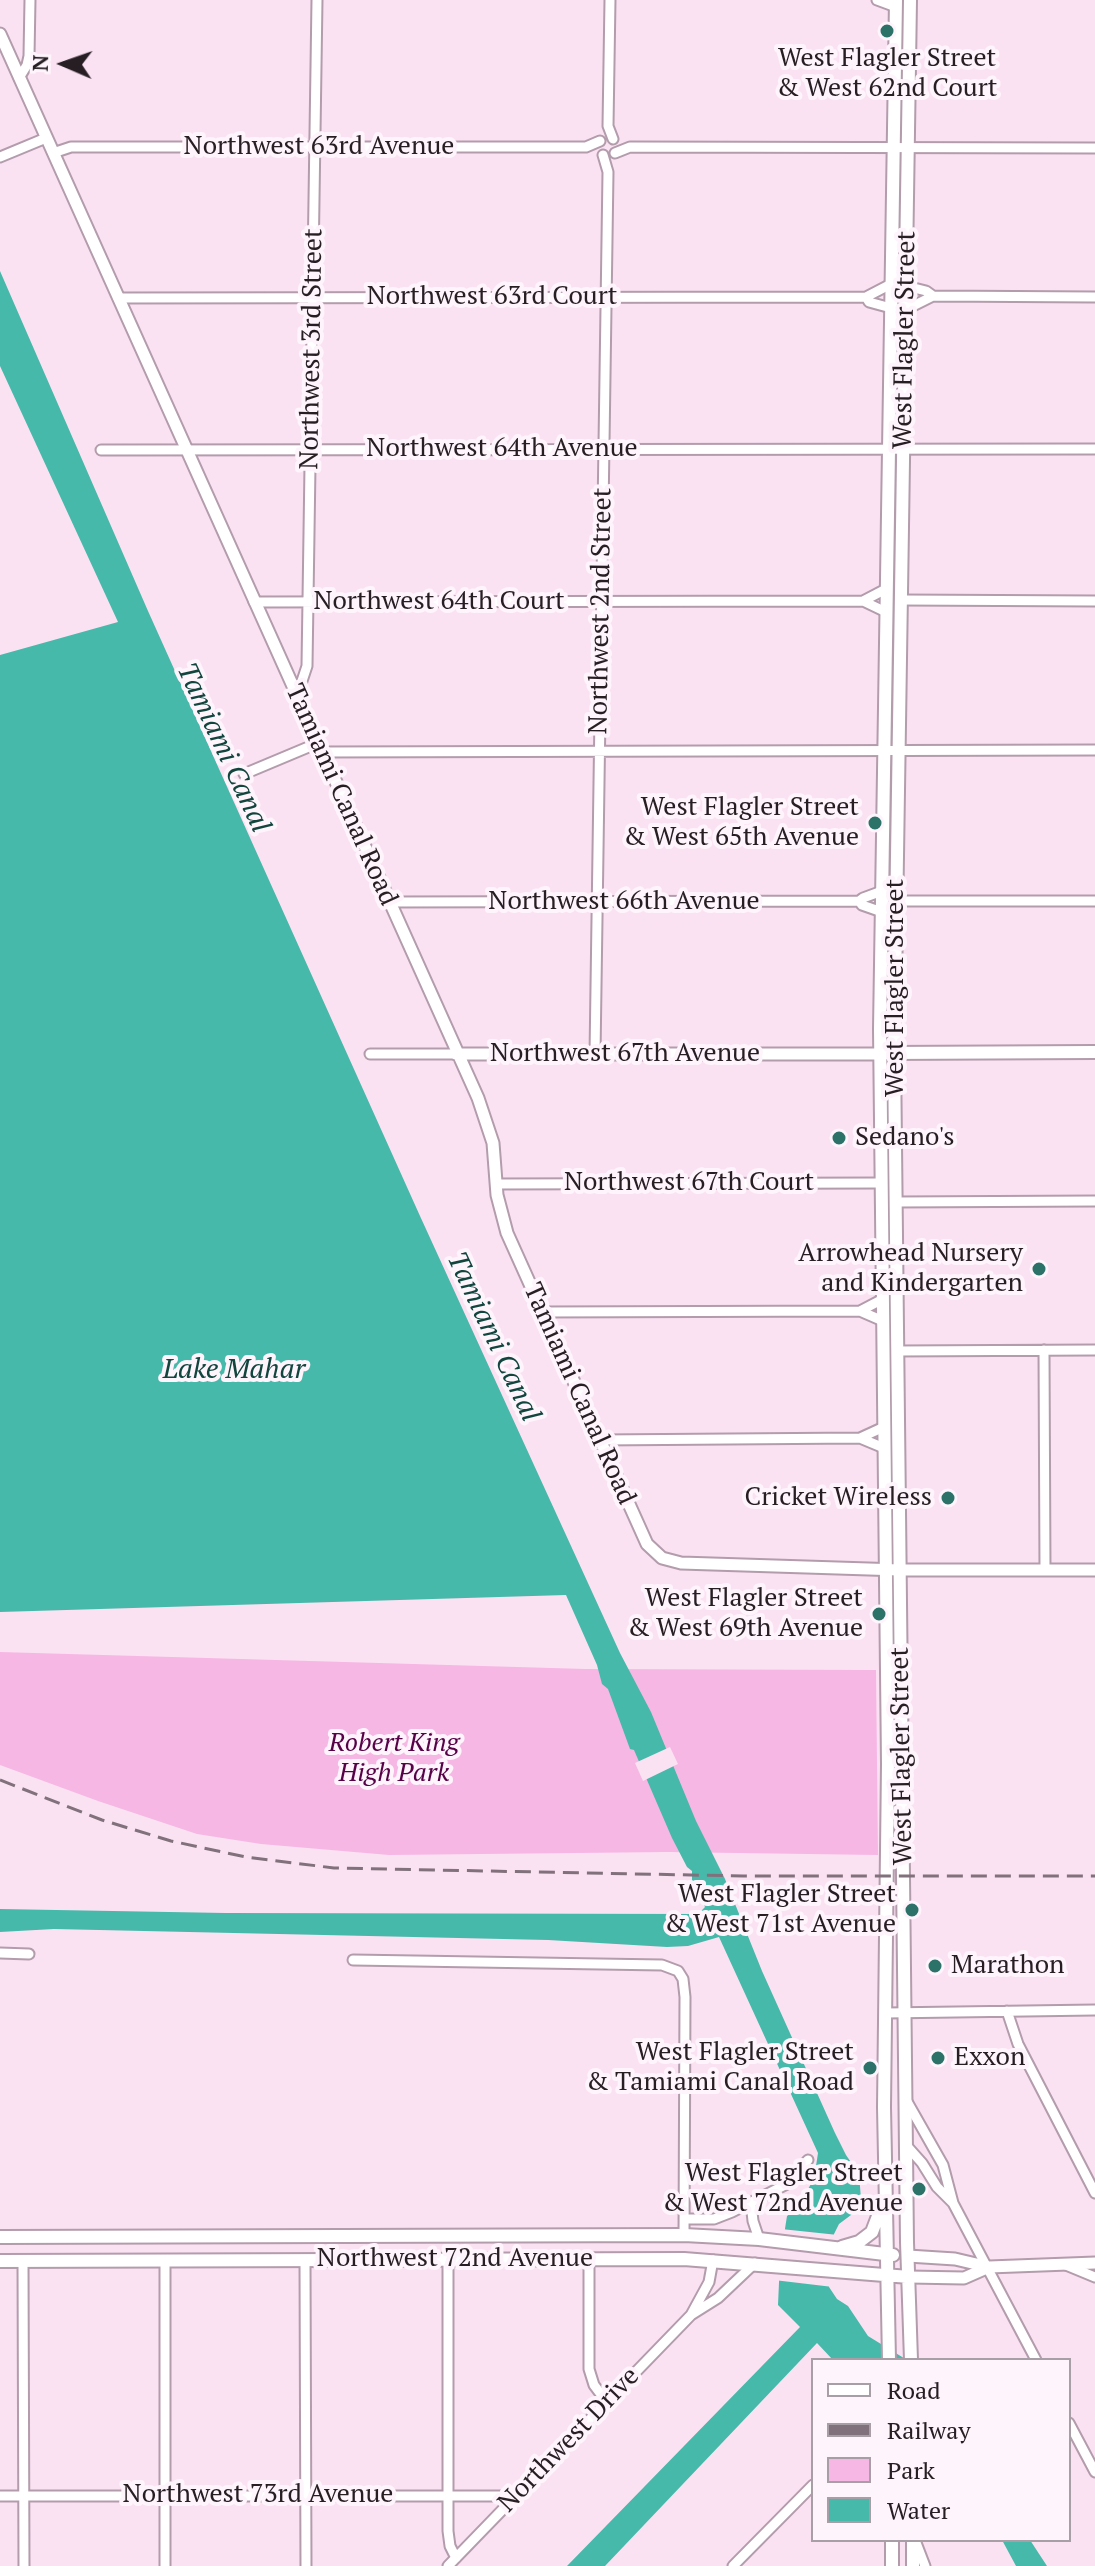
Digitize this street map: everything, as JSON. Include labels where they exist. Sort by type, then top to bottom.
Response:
[{"type":"main road","name":"West Flagler Street","points":[[910,0],[894,1053],[905,2097],[911,2358]]},
{"type":"main road","name":"West Flagler Street","points":[[889,2358],[884,2066],[888,1764],[880,1054],[896,4]]},
{"type":"main road","points":[[880,1054],[1095,1052]]},
{"type":"main road","points":[[888,1764],[903,1764]]},
{"type":"main road","points":[[838,2248],[859,2242],[872,2232],[886,2192]]},
{"type":"main road","points":[[589,2258],[590,2234]]},
{"type":"main road","points":[[304,2235],[305,2260]]},
{"type":"main road","points":[[448,2235],[448,2259]]},
{"type":"main road","points":[[684,2235],[684,2259]]},
{"type":"main road","name":"Northwest 72nd Avenue","points":[[0,2237],[684,2235],[774,2240],[908,2256]]},
{"type":"main road","points":[[23,2236],[23,2261]]},
{"type":"main road","points":[[165,2236],[165,2260]]},
{"type":"main road","name":"Northwest 72nd Avenue","points":[[0,2261],[684,2259],[909,2277]]},
{"type":"main road","points":[[892,2542],[892,2566]]},
{"type":"main road","points":[[913,2566],[914,2542]]},
{"type":"street","points":[[19,78],[29,56],[30,0]]},
{"type":"street","name":"Northwest 3rd Street","points":[[297,696],[307,666],[317,0]]},
{"type":"street","name":"Northwest 2nd Street","points":[[608,154],[617,147],[608,126],[610,0]]},
{"type":"street","points":[[877,0],[896,4]]},
{"type":"street","name":"Tamiami Canal Road","points":[[0,34],[490,1129],[496,1184],[507,1233],[643,1536],[651,1549],[662,1558],[681,1563],[886,1569]]},
{"type":"street","name":"Northwest 2nd Street","points":[[608,126],[598,147],[608,154]]},
{"type":"street","points":[[0,157],[46,138]]},
{"type":"street","points":[[601,140],[614,140],[630,147]]},
{"type":"street","name":"Northwest 63rd Avenue","points":[[586,147],[601,140]]},
{"type":"street","name":"Northwest 63rd Avenue","points":[[53,153],[71,147],[586,147],[608,154]]},
{"type":"street","points":[[608,154],[630,147],[1095,148]]},
{"type":"street","name":"Northwest 2nd Street","points":[[595,1054],[608,154]]},
{"type":"street","name":"Northwest 63rd Court","points":[[118,298],[866,297],[891,284]]},
{"type":"street","points":[[906,286],[933,296],[1095,297]]},
{"type":"street","points":[[905,310],[933,296]]},
{"type":"street","name":"Northwest 63rd Court","points":[[866,297],[869,302],[891,308]]},
{"type":"street","name":"Northwest 64th Avenue","points":[[101,450],[1095,449]]},
{"type":"street","name":"Northwest 64th Court","points":[[863,601],[886,589]]},
{"type":"street","points":[[901,600],[1095,601]]},
{"type":"street","name":"Northwest 64th Court","points":[[254,602],[863,601],[886,612]]},
{"type":"street","points":[[244,774],[320,747],[598,751],[1095,750]]},
{"type":"street","name":"Northwest 66th Avenue","points":[[389,902],[859,901],[882,891]]},
{"type":"street","name":"Northwest 66th Avenue","points":[[859,901],[882,912]]},
{"type":"street","points":[[896,901],[1095,901]]},
{"type":"street","name":"Northwest 67th Avenue","points":[[370,1054],[880,1054]]},
{"type":"street","name":"Northwest 67th Court","points":[[496,1184],[881,1183]]},
{"type":"street","points":[[896,1202],[1095,1201]]},
{"type":"street","points":[[860,1311],[883,1299]]},
{"type":"street","points":[[542,1312],[860,1311],[883,1321]]},
{"type":"street","points":[[1044,1350],[1045,1570]]},
{"type":"street","points":[[897,1351],[1095,1350]]},
{"type":"street","points":[[860,1438],[884,1427]]},
{"type":"street","points":[[599,1440],[860,1438],[884,1448]]},
{"type":"street","points":[[886,1569],[1095,1570]]},
{"type":"street","points":[[0,1953],[29,1954]]},
{"type":"street","points":[[353,1960],[662,1965],[678,1971],[683,1979],[685,1997],[684,2235]]},
{"type":"street","points":[[886,2013],[1095,2010]]},
{"type":"street","points":[[1007,2011],[1018,2044],[1095,2193]]},
{"type":"street","points":[[905,2097],[943,2165],[953,2203],[1035,2358]]},
{"type":"street","points":[[906,2145],[953,2203]]},
{"type":"street","points":[[684,2219],[714,2219],[751,2203],[787,2184],[808,2160]]},
{"type":"street","points":[[751,2203],[759,2239]]},
{"type":"street","points":[[908,2256],[955,2259],[989,2267],[1095,2263]]},
{"type":"street","points":[[589,2258],[589,2369],[594,2385],[606,2401]]},
{"type":"street","points":[[448,2259],[448,2539],[452,2562]]},
{"type":"street","points":[[165,2260],[165,2566]]},
{"type":"street","points":[[305,2260],[306,2566]]},
{"type":"street","name":"Northwest Drive","points":[[691,2315],[709,2282],[713,2260]]},
{"type":"street","points":[[23,2261],[24,2566]]},
{"type":"street","name":"Northwest Drive","points":[[452,2562],[691,2315],[718,2298],[755,2263]]},
{"type":"street","points":[[1062,2264],[1095,2277]]},
{"type":"street","points":[[909,2277],[964,2278],[989,2267]]},
{"type":"street","points":[[1071,2427],[1095,2472]]},
{"type":"street","points":[[733,2566],[811,2487]]},
{"type":"street","name":"Northwest 73rd Avenue","points":[[0,2496],[517,2496]]},
{"type":"street","points":[[915,2542],[925,2566]]},
{"type":"green space","name":"Robert King High Park","points":[[0,1652],[586,1669],[876,1670],[878,1855],[668,1852],[389,1855],[261,1844],[197,1834],[0,1765]]},
{"type":"water","name":"Lake Mahar","points":[[0,271],[148,611],[420,1216],[620,1653],[651,1712],[696,1821],[725,1879],[762,1971],[835,2133],[859,2174],[861,2199],[834,2234],[827,2264],[829,2287],[837,2299],[848,2306],[868,2336],[904,2358],[831,2358],[817,2343],[605,2566],[567,2566],[800,2327],[778,2305],[780,2260],[787,2216],[796,2209],[814,2179],[818,2153],[719,1937],[688,1946],[667,1947],[548,1940],[54,1929],[0,1932],[0,1909],[698,1914],[705,1907],[692,1882],[692,1871],[672,1838],[634,1750],[630,1749],[608,1689],[602,1684],[597,1665],[566,1595],[0,1612],[0,655],[118,622],[0,366]]},
{"type":"water","points":[[1003,2542],[1031,2542],[1047,2566],[1016,2566]]},
{"type":"pier","points":[[670,1747],[678,1764],[643,1781],[635,1763]]},
{"type":"pier","points":[[781,2229],[838,2235],[831,2264],[833,2287],[774,2280]]},
{"type":"railway","points":[[0,1780],[102,1820],[171,1841],[246,1857],[334,1868],[743,1876],[1095,1876]]},
{"type":"place","name":"West Flagler Street & West 62nd Court","points":[[887,31]]},
{"type":"place","name":"West Flagler Street & West 65th Avenue","points":[[875,823]]},
{"type":"place","name":"Sedano's","points":[[839,1138]]},
{"type":"place","name":"Arrowhead Nursery and Kindergarten","points":[[1039,1269]]},
{"type":"place","name":"Cricket Wireless","points":[[948,1498]]},
{"type":"place","name":"West Flagler Street & West 69th Avenue","points":[[879,1614]]},
{"type":"place","name":"West Flagler Street & West 71st Avenue","points":[[912,1910]]},
{"type":"place","name":"Marathon","points":[[935,1966]]},
{"type":"place","name":"Exxon","points":[[938,2058]]},
{"type":"place","name":"West Flagler Street & Tamiami Canal Road","points":[[870,2068]]},
{"type":"place","name":"West Flagler Street & West 72nd Avenue","points":[[919,2189]]},
{"type":"water label","name":"Tamiami Canal","points":[[223,748]]},
{"type":"water label","name":"Tamiami Canal","points":[[493,1337]]}]
